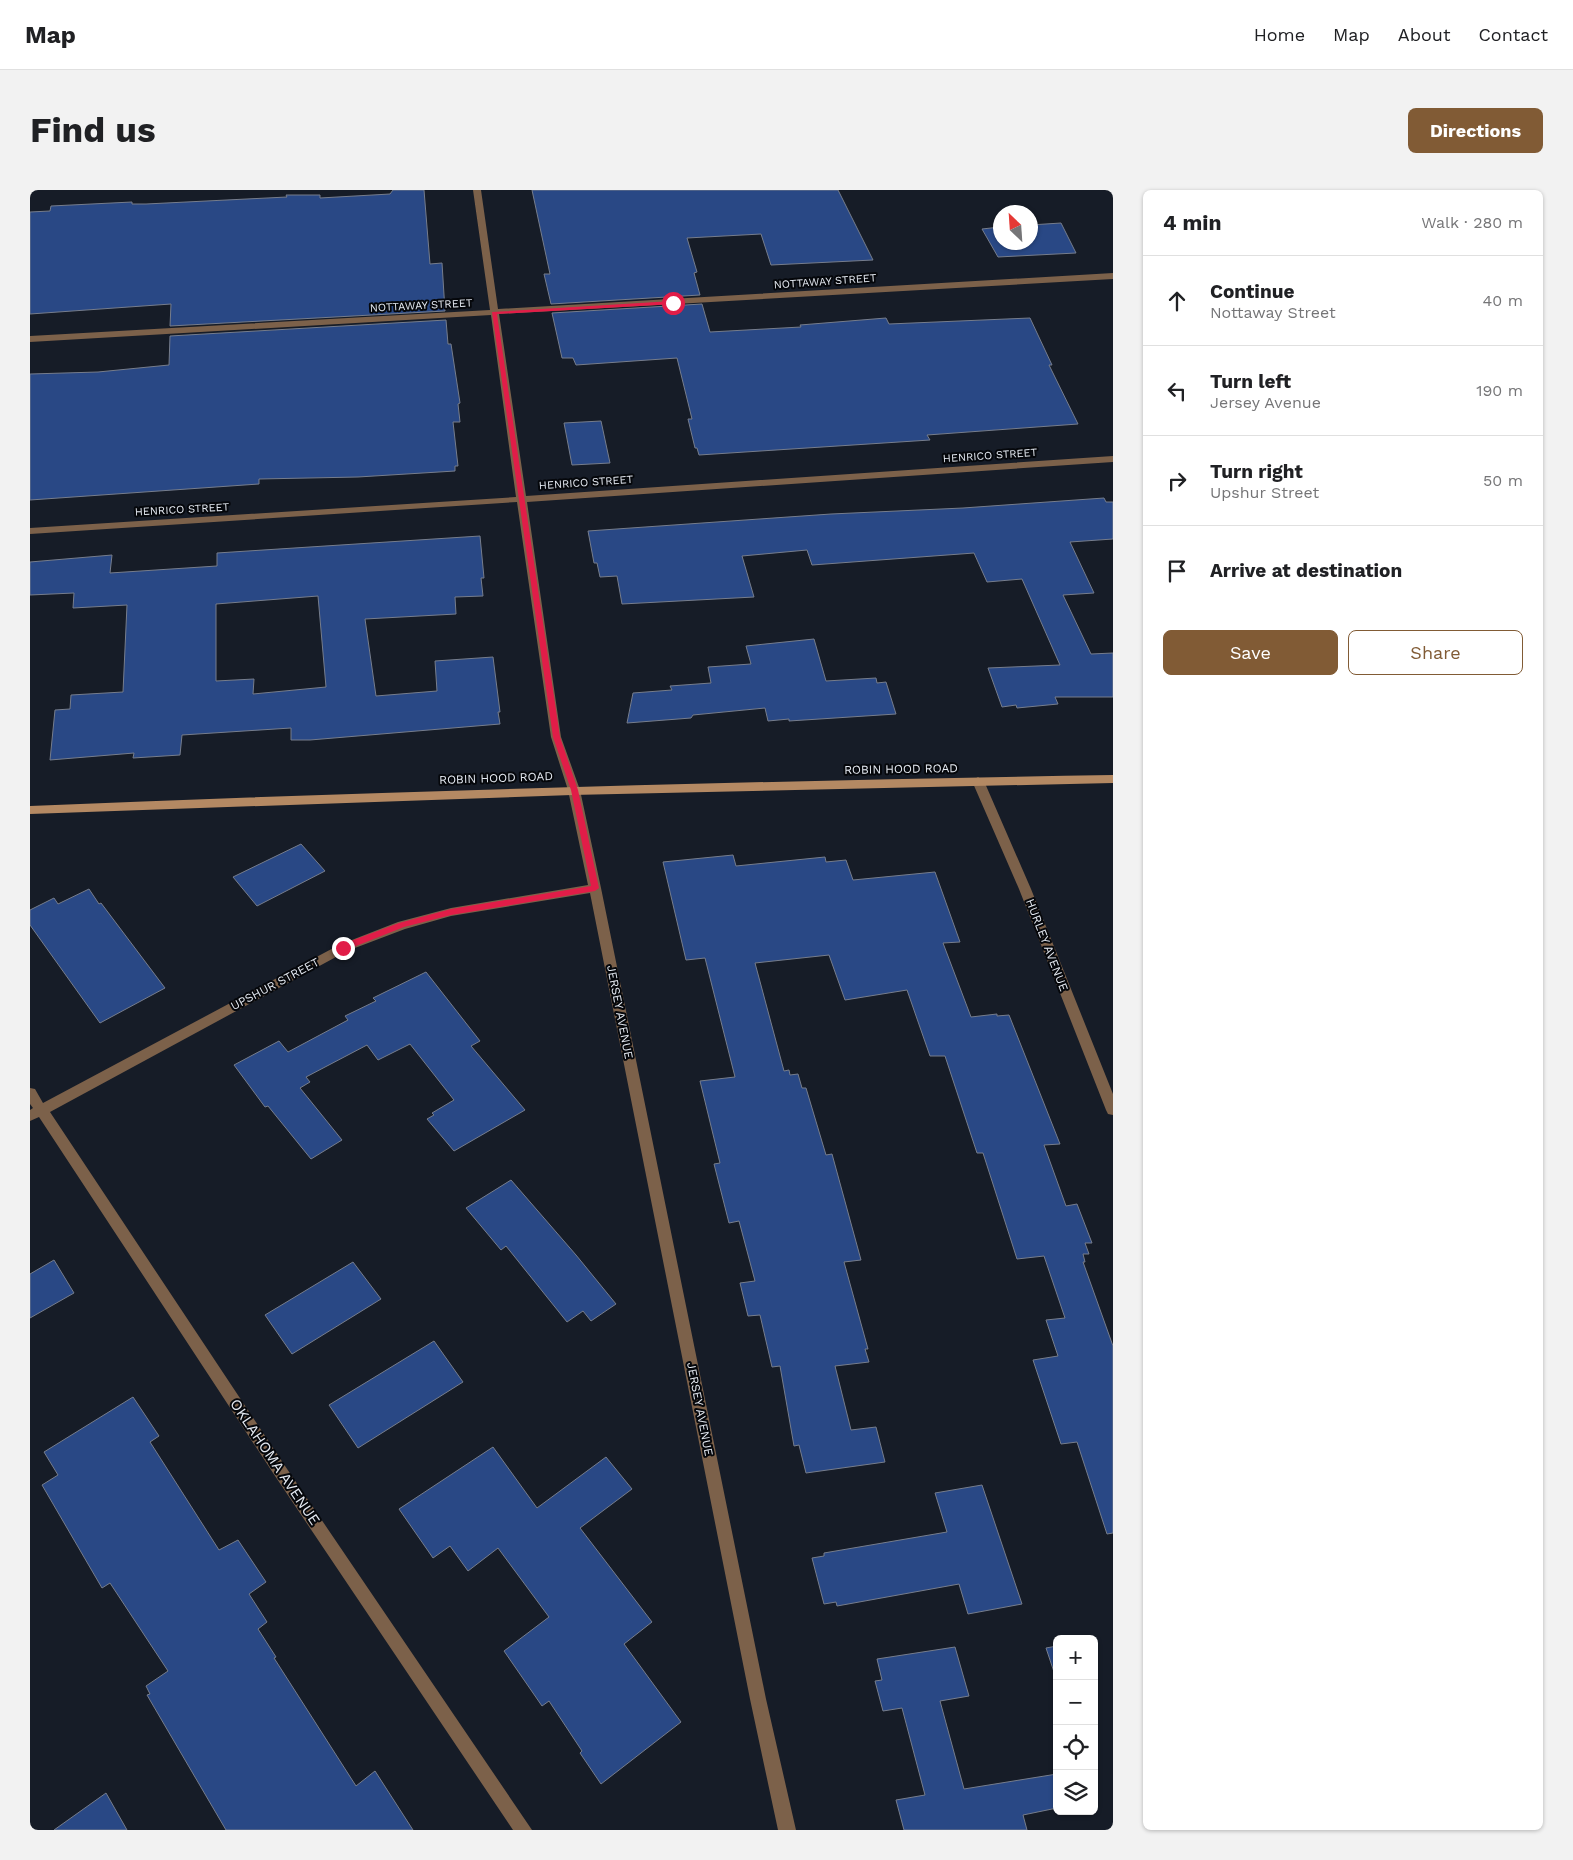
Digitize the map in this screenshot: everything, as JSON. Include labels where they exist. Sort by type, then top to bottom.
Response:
[{"type":"street","name":"JERSEY AVENUE","points":[[477,190],[556,737],[574,790],[595,888],[756,1689],[787,1830]]},
{"type":"street","name":"NOTTAWAY STREET","points":[[30,339],[1113,276]]},
{"type":"street","name":"HENRICO STREET","points":[[30,531],[1113,459]]},
{"type":"street","name":"ROBIN HOOD ROAD","points":[[30,810],[318,797],[1113,779]]},
{"type":"street","name":"HURLEY AVENUE","points":[[978,781],[1025,889],[1113,1110]]},
{"type":"street","name":"UPSHUR STREET","points":[[36,1112],[352,944],[402,925],[451,912],[595,888]]},
{"type":"street","name":"OKLAHOMA AVENUE","points":[[30,1093],[36,1112],[523,1830]]},
{"type":"building","points":[[393,190],[424,190],[430,264],[442,263],[445,311],[170,326],[171,304],[30,314],[30,212],[50,211],[51,206],[132,202],[132,204],[146,204],[287,197],[286,195],[320,195],[320,198],[390,194]]},
{"type":"building","points":[[532,190],[838,190],[873,260],[771,265],[761,234],[687,238],[697,272],[694,273],[700,295],[551,304],[544,274],[550,274]]},
{"type":"building","points":[[1061,223],[1076,253],[998,257],[994,250],[1038,250],[1038,224]]},
{"type":"building","points":[[993,228],[993,248],[982,229]]},
{"type":"building","points":[[702,304],[710,332],[801,327],[800,325],[886,318],[889,324],[1030,318],[1052,365],[1049,365],[1078,424],[927,435],[930,440],[699,455],[697,448],[695,448],[688,419],[692,419],[677,358],[576,365],[573,358],[562,358],[552,313]]},
{"type":"building","points":[[446,320],[448,344],[451,344],[460,403],[458,404],[460,422],[453,422],[458,466],[455,466],[455,471],[358,477],[259,479],[259,484],[30,500],[30,374],[98,372],[169,365],[170,336]]},
{"type":"building","points":[[601,421],[610,463],[572,465],[564,423]]},
{"type":"building","points":[[1104,498],[1106,502],[1113,502],[1113,539],[1070,542],[1094,593],[1063,595],[1091,654],[1113,653],[1113,697],[1055,697],[1058,704],[1017,708],[1016,705],[1002,707],[988,668],[1060,665],[1022,579],[987,582],[974,553],[812,565],[807,550],[742,556],[754,597],[622,604],[617,576],[600,577],[597,563],[594,563],[588,531],[831,514],[963,508]]},
{"type":"building","points":[[480,536],[484,578],[481,578],[483,596],[455,597],[456,614],[365,619],[376,696],[437,691],[435,661],[493,657],[500,724],[310,740],[291,740],[291,728],[182,735],[180,755],[133,758],[134,753],[50,760],[55,710],[70,709],[71,695],[123,692],[127,605],[73,608],[74,593],[30,595],[30,562],[112,555],[110,573],[217,566],[217,553]],"holes":[[[318,596],[326,687],[253,694],[254,679],[216,681],[216,604]]]},
{"type":"building","points":[[814,639],[826,681],[876,678],[877,683],[886,682],[896,714],[768,721],[765,708],[693,715],[691,718],[627,723],[633,693],[672,690],[670,686],[711,683],[708,667],[751,664],[746,646]]},
{"type":"building","points":[[301,844],[325,871],[257,906],[233,877]]},
{"type":"building","points":[[733,855],[736,866],[825,857],[826,862],[846,860],[853,880],[935,872],[960,942],[943,943],[971,1017],[997,1014],[997,1016],[1009,1015],[1060,1144],[1044,1145],[1066,1206],[1077,1204],[1092,1243],[1085,1243],[1089,1254],[1083,1254],[1085,1262],[1083,1262],[1113,1346],[1113,1533],[1107,1534],[1077,1442],[1061,1444],[1033,1360],[1058,1356],[1046,1320],[1065,1318],[1044,1256],[1017,1259],[983,1153],[977,1153],[945,1056],[930,1056],[907,990],[845,1000],[829,955],[755,963],[784,1071],[789,1070],[790,1075],[798,1074],[802,1088],[806,1088],[826,1155],[832,1154],[861,1260],[844,1262],[868,1349],[865,1349],[869,1362],[835,1366],[851,1430],[876,1427],[885,1462],[806,1473],[799,1445],[794,1446],[780,1366],[772,1367],[760,1315],[748,1316],[740,1283],[755,1281],[739,1221],[729,1223],[714,1164],[720,1163],[700,1081],[735,1077],[705,958],[686,960],[663,862]]},
{"type":"building","points":[[89,889],[165,988],[100,1023],[30,925],[30,910],[54,898],[58,904]]},
{"type":"building","points":[[426,972],[480,1041],[471,1046],[525,1110],[454,1151],[427,1119],[434,1115],[432,1113],[454,1100],[410,1044],[378,1060],[367,1045],[306,1077],[310,1082],[300,1088],[342,1140],[311,1159],[268,1106],[265,1107],[234,1065],[279,1041],[288,1052],[348,1020],[345,1016],[376,1001],[373,998]]},
{"type":"building","points":[[511,1180],[616,1304],[591,1321],[583,1311],[567,1322],[506,1246],[501,1250],[466,1208]]},
{"type":"building","points":[[54,1260],[74,1293],[30,1318],[30,1274]]},
{"type":"building","points":[[353,1262],[381,1299],[292,1354],[265,1315]]},
{"type":"building","points":[[434,1341],[463,1382],[358,1448],[329,1405]]},
{"type":"building","points":[[133,1397],[159,1436],[150,1442],[219,1550],[238,1540],[266,1582],[249,1594],[267,1622],[258,1629],[276,1657],[274,1658],[356,1786],[375,1771],[413,1830],[226,1830],[147,1695],[150,1694],[146,1686],[168,1671],[110,1583],[102,1588],[42,1485],[58,1475],[44,1452]]},
{"type":"building","points":[[493,1447],[537,1508],[606,1457],[632,1489],[580,1528],[652,1622],[624,1644],[681,1722],[601,1784],[549,1701],[542,1706],[504,1651],[549,1617],[498,1548],[468,1571],[450,1546],[433,1558],[399,1509]]},
{"type":"building","points":[[982,1485],[1022,1604],[968,1614],[959,1584],[837,1606],[836,1602],[824,1604],[812,1558],[824,1556],[824,1553],[947,1532],[935,1493]]},
{"type":"building","points":[[955,1647],[969,1696],[940,1701],[964,1789],[1053,1775],[1053,1809],[1023,1815],[1027,1830],[904,1830],[896,1800],[925,1795],[902,1708],[883,1711],[875,1681],[882,1680],[877,1659]]},
{"type":"building","points":[[1053,1647],[1053,1669],[1046,1648]]},
{"type":"building","points":[[106,1793],[127,1830],[54,1830]]},
{"type":"route","points":[[343,948],[402,925],[451,912],[595,888],[574,790],[556,737],[494,312],[673,303]]}]
